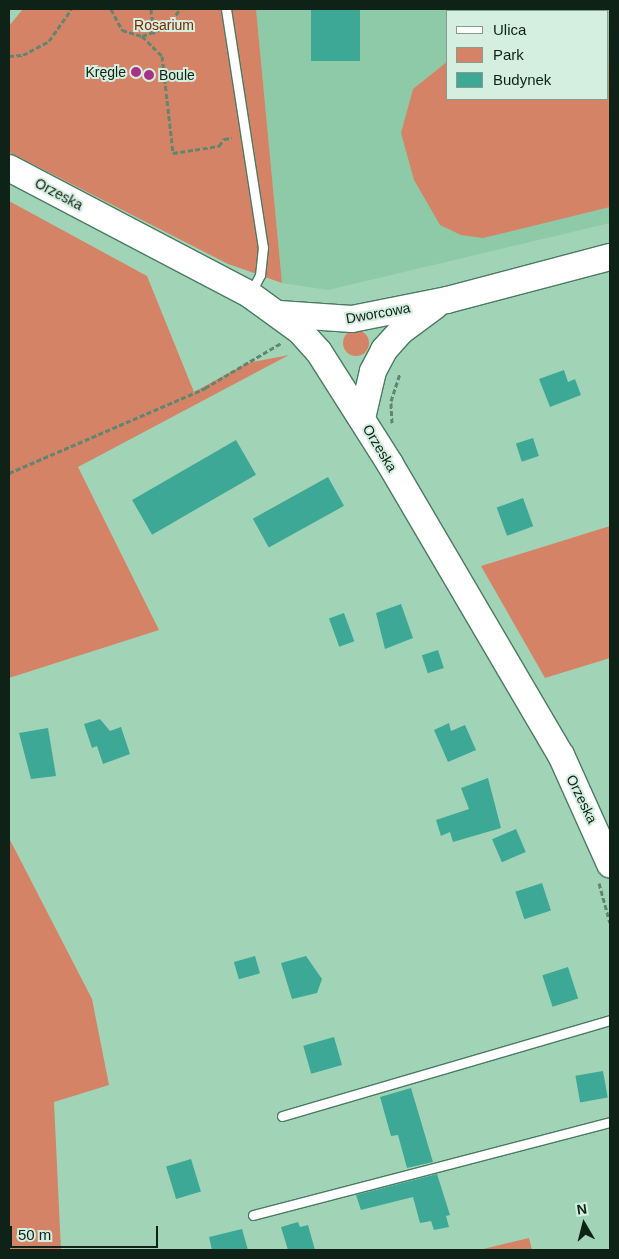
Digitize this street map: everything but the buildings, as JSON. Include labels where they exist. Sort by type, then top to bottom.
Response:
[{"type":"street","name":"Orzeska","points":[[9,168],[250,294],[300,331],[325,361],[362,418],[561,755],[610,864]]},
{"type":"street","name":"Dworcowa","points":[[279,314],[357,318],[446,300],[610,257]]},
{"type":"street","name":"Dworcowa","points":[[362,418],[401,331],[446,300]]},
{"type":"street","points":[[357,318],[377,323],[384,334],[388,359],[354,370],[325,361],[331,333],[357,318]]},
{"type":"lane","points":[[226,9],[263,247],[260,275],[250,294]]},
{"type":"lane","points":[[282,1116],[610,1020]]},
{"type":"lane","points":[[253,1216],[610,1122]]},
{"type":"path","points":[[9,56],[23,55],[49,41],[71,9]]},
{"type":"path","points":[[111,9],[122,30],[142,36],[154,34],[167,27],[180,9]]},
{"type":"path","points":[[151,9],[154,34]]},
{"type":"path","points":[[142,36],[162,56],[173,153],[219,146],[224,140]]},
{"type":"path","points":[[9,472],[205,388],[300,331]]},
{"type":"path","points":[[388,359],[394,428]]},
{"type":"shaded area","points":[[256,9],[610,9],[610,223],[328,290],[282,283]]},
{"type":"green space","name":"Rosarium","points":[[23,9],[256,9],[282,283],[228,264],[9,152],[9,26]]},
{"type":"green space","points":[[446,63],[446,100],[609,100],[610,207],[483,238],[461,235],[440,225],[414,180],[401,133],[413,89]]},
{"type":"green space","points":[[9,201],[147,276],[194,392],[247,363],[289,355],[78,467],[159,630],[9,678]]},
{"type":"green space","points":[[356,330],[365,334],[369,343],[365,352],[356,356],[347,352],[343,343],[347,334]]},
{"type":"green space","points":[[610,526],[610,658],[545,678],[481,566]]},
{"type":"green space","points":[[9,838],[92,999],[109,1085],[54,1102],[61,1250],[9,1250]]},
{"type":"green space","points":[[529,1238],[532,1250],[479,1250]]},
{"type":"place","name":"Kręgle","points":[[136,72]]},
{"type":"place","name":"Boule","points":[[149,75]]}]
